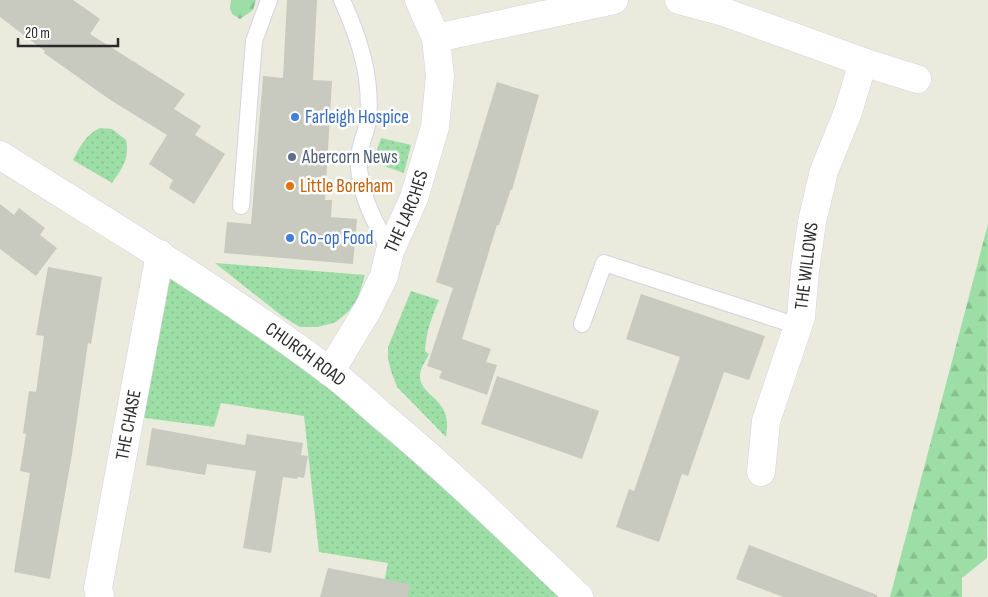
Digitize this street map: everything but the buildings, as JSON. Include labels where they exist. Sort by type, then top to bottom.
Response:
[{"type":"street","name":"THE LARCHES","points":[[330,372],[368,310],[384,276],[390,251],[414,198],[435,127],[440,76],[436,38],[419,0]]},
{"type":"street","points":[[436,38],[614,0]]},
{"type":"street","points":[[679,0],[724,12],[863,62],[917,79]]},
{"type":"street","name":"THE WILLOWS","points":[[761,472],[766,421],[801,317],[812,222],[822,179],[848,112],[863,62]]},
{"type":"street","name":"CHURCH ROAD","points":[[0,155],[160,254],[238,306],[330,372],[410,438],[578,597]]},
{"type":"street","name":"THE CHASE","points":[[96,594],[160,254]]},
{"type":"lane","points":[[241,206],[254,41],[269,0]]},
{"type":"lane","points":[[342,0],[354,26],[364,57],[369,92],[368,123],[359,152],[360,181],[369,210],[390,251]]},
{"type":"lane","points":[[582,324],[604,263],[798,326]]},
{"type":"green space","points":[[231,0],[256,0],[253,10],[240,19],[232,14],[230,8]]},
{"type":"green space","points":[[100,128],[112,129],[126,140],[126,158],[112,183],[73,160],[87,137]]},
{"type":"green space","points":[[381,138],[411,145],[404,173],[373,162]]},
{"type":"green space","points":[[988,224],[987,558],[962,578],[962,597],[890,597]]},
{"type":"green space","points":[[160,254],[330,372],[579,597],[381,597],[388,563],[319,552],[304,416],[221,403],[214,427],[130,416]]},
{"type":"green space","points":[[215,263],[365,275],[358,298],[349,311],[336,322],[318,327],[300,327],[282,316]]},
{"type":"green space","points":[[411,291],[439,300],[427,337],[425,351],[429,354],[422,367],[420,376],[421,383],[441,406],[445,414],[447,424],[446,437],[397,387],[388,359],[388,347]]},
{"type":"place","name":"Farleigh Hospice","points":[[295,117]]},
{"type":"place","name":"Abercorn News","points":[[292,157]]},
{"type":"place","name":"Little Boreham","points":[[290,186]]},
{"type":"place","name":"Co-op Food","points":[[290,238]]}]
